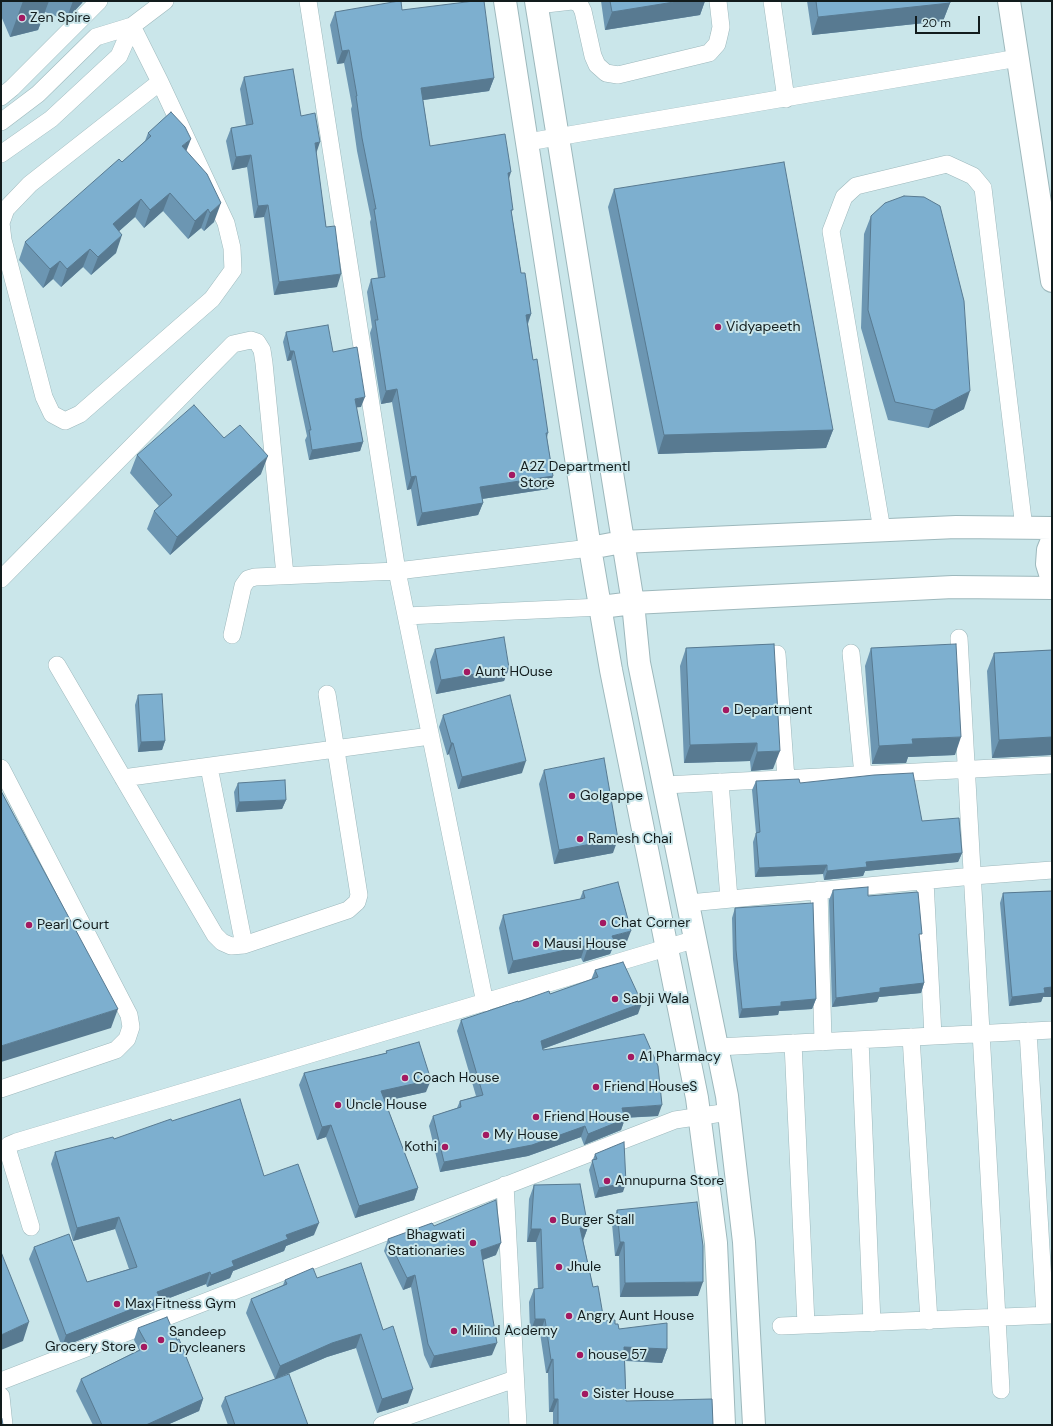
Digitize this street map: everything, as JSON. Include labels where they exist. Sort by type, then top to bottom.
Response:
[{"type":"street","points":[[1,96],[12,88],[99,1]]},
{"type":"street","points":[[5,119],[38,94],[96,36],[132,26],[165,1]]},
{"type":"street","points":[[308,1],[397,571],[485,1003]]},
{"type":"street","points":[[505,1],[590,548],[611,670],[697,1098],[716,1243],[724,1425]]},
{"type":"street","points":[[718,1],[721,27],[717,44],[709,53],[618,75],[606,72],[597,65],[593,56],[583,11],[579,3],[572,1],[536,3],[633,603],[639,663],[689,903],[729,1112],[744,1242],[754,1425]]},
{"type":"street","points":[[772,1],[786,99]]},
{"type":"street","points":[[1009,1],[1018,58],[1046,203],[1052,281]]},
{"type":"street","points":[[132,26],[160,82],[226,223],[232,248],[233,270],[212,299],[80,414],[65,421],[52,414],[44,397],[2,240],[2,223],[6,209],[30,184],[160,82]]},
{"type":"street","points":[[1,154],[51,119],[119,56],[132,26]]},
{"type":"street","points":[[528,142],[786,99],[1018,58]]},
{"type":"street","points":[[1,100],[5,119],[20,142]]},
{"type":"street","points":[[882,530],[831,231],[844,197],[856,186],[947,164],[973,176],[983,188],[1024,528]]},
{"type":"street","points":[[1,579],[233,344],[251,340],[257,342],[262,350],[264,363],[285,575]]},
{"type":"street","points":[[232,635],[243,586],[248,578],[285,575],[397,571],[590,548],[622,542],[956,527],[1052,528]]},
{"type":"street","points":[[1052,540],[1048,550],[1047,564],[1052,580]]},
{"type":"street","points":[[406,616],[601,608],[633,603],[953,587],[1052,588]]},
{"type":"street","points":[[959,638],[1001,1390]]},
{"type":"street","points":[[851,653],[863,775]]},
{"type":"street","points":[[778,654],[786,779]]},
{"type":"street","points":[[57,665],[215,935],[222,942],[231,946],[244,945],[348,910],[357,902],[359,895],[327,694]]},
{"type":"street","points":[[124,778],[430,736]]},
{"type":"street","points":[[665,784],[1052,765]]},
{"type":"street","points":[[209,767],[244,945]]},
{"type":"street","points":[[1,768],[128,1014],[131,1027],[127,1039],[116,1050],[1,1089]]},
{"type":"street","points":[[720,782],[729,899]]},
{"type":"street","points":[[689,903],[925,880],[1052,870]]},
{"type":"street","points":[[925,880],[933,1036]]},
{"type":"street","points":[[819,890],[823,1042]]},
{"type":"street","points":[[31,1227],[8,1151],[9,1145],[696,939]]},
{"type":"street","points":[[717,1047],[1052,1030]]},
{"type":"street","points":[[781,1326],[1048,1315],[1028,1031]]},
{"type":"street","points":[[911,1037],[929,1321]]},
{"type":"street","points":[[860,1040],[872,1323]]},
{"type":"street","points":[[793,1043],[806,1324]]},
{"type":"street","points":[[1,1381],[675,1120],[729,1112]]},
{"type":"street","points":[[505,1186],[518,1425]]},
{"type":"street","points":[[382,1425],[515,1379]]},
{"type":"street","points":[[1,1396],[4,1425]]},
{"type":"building","points":[[401,1],[402,10],[484,1],[494,78],[421,88],[430,146],[505,134],[511,172],[508,173],[513,210],[511,210],[521,273],[525,273],[531,314],[526,315],[533,360],[537,359],[553,476],[480,487],[483,503],[422,513],[416,476],[411,477],[397,389],[386,391],[375,320],[378,320],[371,279],[385,277],[374,209],[376,209],[362,138],[349,50],[342,51],[335,12]]},
{"type":"building","points":[[610,1],[680,1],[612,12]]},
{"type":"building","points":[[816,1],[950,1],[950,3],[818,17]]},
{"type":"building","points":[[293,69],[301,116],[315,113],[320,142],[315,143],[326,227],[335,226],[341,274],[279,282],[268,205],[258,206],[251,155],[236,157],[231,128],[253,124],[244,77]]},
{"type":"building","points":[[171,112],[185,127],[191,139],[182,146],[207,174],[221,203],[210,213],[208,209],[195,221],[170,193],[150,210],[141,199],[113,224],[122,235],[98,257],[90,249],[67,269],[60,261],[50,269],[25,242],[119,159],[122,162],[151,136],[148,133]]},
{"type":"building","name":"Vidyapeeth","points":[[784,162],[833,430],[664,435],[614,189]]},
{"type":"building","points":[[904,196],[924,197],[940,206],[964,301],[970,391],[934,410],[895,402],[868,310],[871,216],[885,203]]},
{"type":"building","points":[[328,325],[333,352],[357,347],[365,397],[355,399],[363,442],[312,450],[309,430],[311,430],[294,351],[290,351],[286,332]]},
{"type":"building","points":[[194,405],[224,438],[240,425],[268,456],[177,537],[154,511],[172,495],[137,455]]},
{"type":"building","points":[[504,637],[509,668],[441,680],[435,649]]},
{"type":"building","name":"Department","points":[[774,644],[780,751],[757,752],[757,743],[690,745],[686,648]]},
{"type":"building","points":[[956,644],[961,737],[912,739],[913,744],[879,746],[871,648]]},
{"type":"building","points":[[1052,650],[1052,737],[999,740],[994,653]]},
{"type":"building","points":[[162,694],[165,741],[141,742],[138,695]]},
{"type":"building","points":[[510,695],[526,761],[462,777],[453,743],[451,743],[443,715]]},
{"type":"building","points":[[604,758],[618,839],[559,850],[544,770]]},
{"type":"building","points":[[913,773],[922,821],[959,818],[962,853],[866,862],[867,867],[827,871],[827,865],[759,868],[756,833],[760,832],[756,781],[799,779],[800,783],[874,775]]},
{"type":"building","points":[[285,780],[286,800],[239,802],[238,783]]},
{"type":"building","name":"Pearl Court","points":[[1,791],[118,1009],[1,1046]]},
{"type":"building","points":[[618,882],[631,931],[612,936],[615,942],[587,950],[585,946],[513,961],[503,915],[585,898],[583,891]]},
{"type":"building","points":[[868,887],[868,896],[918,892],[922,934],[919,934],[924,983],[880,988],[880,992],[836,998],[833,890]]},
{"type":"building","points":[[1052,891],[1052,987],[1044,988],[1045,993],[1012,997],[1003,893]]},
{"type":"building","points":[[813,903],[816,999],[781,1002],[781,1006],[742,1009],[736,950],[735,908]]},
{"type":"building","points":[[623,962],[642,1003],[541,1041],[543,1050],[644,1034],[658,1066],[662,1105],[622,1108],[625,1119],[588,1134],[585,1126],[532,1145],[444,1162],[433,1116],[461,1107],[460,1101],[483,1095],[461,1020],[549,991],[550,994],[598,977],[595,970]]},
{"type":"building","points":[[419,1042],[431,1080],[381,1091],[418,1188],[359,1206],[331,1125],[322,1127],[304,1073],[387,1053],[386,1051]]},
{"type":"building","points":[[240,1099],[264,1176],[298,1164],[319,1223],[286,1235],[288,1239],[232,1261],[234,1266],[211,1275],[210,1272],[157,1292],[160,1298],[66,1335],[34,1247],[69,1234],[87,1282],[137,1267],[119,1217],[77,1228],[55,1152],[113,1137],[114,1139],[171,1119],[172,1121]]},
{"type":"building","points":[[624,1142],[626,1183],[599,1188],[592,1160],[597,1159],[595,1154]]},
{"type":"building","points":[[580,1184],[588,1227],[580,1228],[593,1287],[598,1286],[604,1321],[615,1320],[615,1324],[618,1324],[619,1329],[667,1323],[667,1349],[624,1347],[626,1401],[712,1399],[713,1425],[558,1425],[558,1399],[554,1399],[553,1359],[551,1360],[545,1319],[535,1319],[534,1289],[543,1288],[541,1229],[531,1229],[534,1185]]},
{"type":"building","points":[[496,1200],[501,1243],[481,1250],[497,1343],[434,1356],[428,1344],[415,1275],[407,1278],[388,1239],[432,1223],[434,1226]]},
{"type":"building","points":[[697,1202],[703,1246],[703,1282],[625,1283],[624,1242],[620,1242],[617,1210]]},
{"type":"building","points":[[1,1252],[29,1322],[1,1335]]},
{"type":"building","points":[[361,1263],[383,1330],[393,1326],[413,1389],[382,1399],[361,1334],[332,1343],[280,1366],[251,1299],[287,1284],[285,1280],[313,1268],[317,1278]]},
{"type":"building","points":[[167,1317],[177,1340],[179,1339],[203,1399],[146,1425],[102,1425],[81,1379],[148,1346],[138,1328]]},
{"type":"building","points":[[289,1374],[308,1425],[235,1425],[225,1397]]},
{"type":"place","name":"Zen Spire","points":[[22,18]]},
{"type":"place","name":"Vidyapeeth","points":[[718,327]]},
{"type":"place","name":"A2Z Departmentl Store","points":[[512,475]]},
{"type":"place","name":"Aunt HOuse","points":[[467,672]]},
{"type":"place","name":"Department","points":[[726,710]]},
{"type":"place","name":"Golgappe","points":[[572,796]]},
{"type":"place","name":"Ramesh Chai","points":[[580,839]]},
{"type":"place","name":"Chat Corner","points":[[603,923]]},
{"type":"place","name":"Pearl Court","points":[[29,925]]},
{"type":"place","name":"Mausi House","points":[[536,944]]},
{"type":"place","name":"Sabji Wala","points":[[615,999]]},
{"type":"place","name":"A1 Pharmacy","points":[[631,1057]]},
{"type":"place","name":"Coach House","points":[[405,1078]]},
{"type":"place","name":"Friend HouseS","points":[[596,1087]]},
{"type":"place","name":"Uncle House","points":[[338,1105]]},
{"type":"place","name":"Friend House","points":[[536,1117]]},
{"type":"place","name":"My House","points":[[486,1135]]},
{"type":"place","name":"Kothi","points":[[445,1147]]},
{"type":"place","name":"Annupurna Store","points":[[607,1181]]},
{"type":"place","name":"Burger Stall","points":[[553,1220]]},
{"type":"place","name":"Bhagwati Stationaries","points":[[473,1243]]},
{"type":"place","name":"Jhule","points":[[559,1267]]},
{"type":"place","name":"Max Fitness Gym","points":[[117,1304]]},
{"type":"place","name":"Angry Aunt House","points":[[569,1316]]},
{"type":"place","name":"Milind Acdemy","points":[[454,1331]]},
{"type":"place","name":"Sandeep Drycleaners","points":[[161,1340]]},
{"type":"place","name":"Grocery Store","points":[[144,1347]]},
{"type":"place","name":"house 57","points":[[580,1355]]},
{"type":"place","name":"Sister House","points":[[585,1394]]}]
